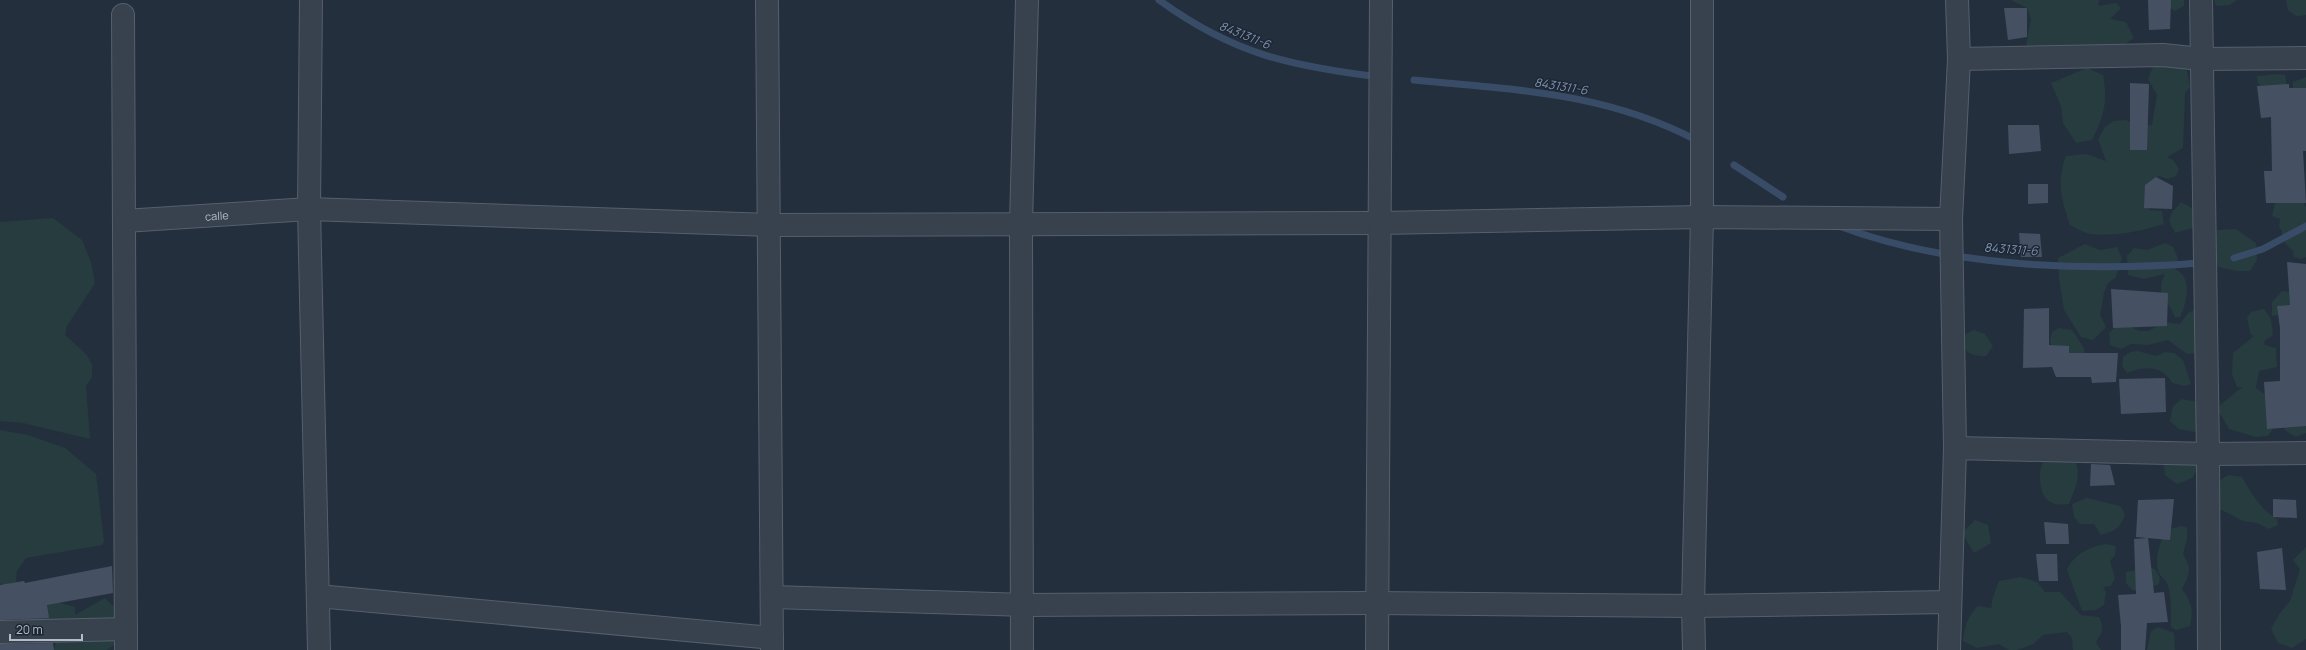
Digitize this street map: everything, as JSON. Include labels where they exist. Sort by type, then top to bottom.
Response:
[{"type":"street","points":[[311,0],[309,209],[319,650]]},
{"type":"street","points":[[318,596],[772,644],[773,597],[767,0]]},
{"type":"street","points":[[1022,650],[1021,224],[1027,0]]},
{"type":"street","points":[[1377,650],[1376,602],[1381,0]]},
{"type":"street","points":[[1694,650],[1693,606],[1702,217],[1702,0]]},
{"type":"street","points":[[1949,650],[1949,602],[1955,448],[1951,219],[1958,59],[1957,0]]},
{"type":"street","points":[[2201,0],[2208,454],[2209,650]]},
{"type":"street","points":[[0,632],[126,639],[123,15]]},
{"type":"street","points":[[1958,59],[2163,55],[2201,59],[2306,58]]},
{"type":"street","name":"calle","points":[[124,221],[309,209],[769,224],[1380,223],[1702,217],[1951,219]]},
{"type":"street","points":[[1955,448],[2208,454],[2306,453]]},
{"type":"street","points":[[773,597],[1022,605],[1376,602],[1693,606],[1949,602]]},
{"type":"green space","points":[[2011,0],[2099,0],[2098,6],[2116,3],[2121,8],[2110,19],[2126,22],[2134,38],[2122,46],[2042,54],[2026,45],[2031,19],[2027,8]]},
{"type":"green space","points":[[2166,0],[2184,0],[2184,6],[2175,11],[2166,6]]},
{"type":"green space","points":[[2214,0],[2237,0],[2230,5],[2216,6]]},
{"type":"green space","points":[[2286,0],[2306,0],[2306,15],[2296,16],[2288,10]]},
{"type":"green space","points":[[2176,59],[2187,71],[2190,87],[2185,93],[2183,148],[2167,157],[2173,160],[2179,169],[2176,176],[2168,179],[2159,176],[2148,184],[2149,210],[2162,211],[2164,224],[2137,231],[2108,235],[2083,232],[2070,225],[2061,191],[2061,174],[2066,156],[2086,154],[2106,161],[2098,139],[2105,127],[2113,121],[2126,120],[2137,126],[2152,125],[2157,95],[2148,79],[2155,62]]},
{"type":"green space","points":[[2087,68],[2103,75],[2105,93],[2104,109],[2092,140],[2076,143],[2063,123],[2061,106],[2051,83]]},
{"type":"green space","points":[[2278,74],[2285,75],[2287,87],[2264,88],[2258,83],[2257,76]]},
{"type":"green space","points":[[2306,77],[2306,94],[2293,88],[2293,82]]},
{"type":"green space","points":[[2301,199],[2306,207],[2306,257],[2301,259],[2294,257],[2293,251],[2283,240],[2282,231],[2279,227],[2280,219],[2272,216],[2276,200]]},
{"type":"green space","points":[[2181,202],[2195,210],[2196,227],[2175,233],[2169,221],[2172,212]]},
{"type":"green space","points":[[53,218],[82,240],[91,262],[95,283],[67,326],[65,335],[86,354],[92,364],[92,377],[86,386],[90,439],[23,423],[0,421],[0,222]]},
{"type":"green space","points":[[2236,229],[2256,243],[2257,260],[2250,271],[2238,271],[2218,267],[2216,262],[2214,240],[2217,230]]},
{"type":"green space","points":[[2165,243],[2173,247],[2178,258],[2175,269],[2181,273],[2186,284],[2187,291],[2185,305],[2180,317],[2175,317],[2161,292],[2162,281],[2165,274],[2144,279],[2128,275],[2127,256],[2134,248],[2147,250]]},
{"type":"green space","points":[[2085,244],[2100,250],[2117,247],[2122,258],[2116,277],[2107,284],[2104,293],[2100,315],[2106,327],[2093,340],[2081,337],[2064,310],[2059,278],[2058,258]]},
{"type":"green space","points":[[2282,291],[2306,295],[2281,315],[2272,316],[2272,302]]},
{"type":"green space","points":[[2197,309],[2198,353],[2187,354],[2168,340],[2148,345],[2131,344],[2121,349],[2110,345],[2109,333],[2120,323],[2126,324],[2139,331],[2149,331],[2163,322],[2180,324],[2188,313]]},
{"type":"green space","points":[[2264,309],[2271,319],[2273,335],[2264,341],[2265,345],[2276,348],[2277,367],[2259,371],[2256,388],[2273,400],[2276,424],[2268,436],[2256,437],[2229,429],[2217,408],[2237,391],[2243,388],[2237,387],[2232,374],[2233,353],[2254,336],[2251,335],[2247,318],[2251,312]]},
{"type":"green space","points":[[2059,328],[2072,330],[2084,348],[2084,358],[2055,351],[2050,342],[2052,332]]},
{"type":"green space","points":[[1974,330],[1985,334],[1993,346],[1986,356],[1972,354],[1962,345],[1964,335]]},
{"type":"green space","points":[[2138,351],[2156,356],[2165,352],[2174,353],[2183,360],[2191,384],[2185,386],[2172,383],[2168,377],[2158,370],[2146,368],[2127,373],[2122,366],[2123,357],[2130,352]]},
{"type":"green space","points":[[2182,399],[2198,402],[2201,433],[2179,429],[2170,421],[2173,406]]},
{"type":"green space","points":[[2306,412],[2306,433],[2296,437],[2285,430],[2282,415]]},
{"type":"green space","points":[[0,430],[28,435],[65,448],[96,474],[104,541],[102,545],[26,558],[17,571],[15,590],[75,607],[75,615],[105,598],[125,618],[123,640],[106,650],[54,650],[56,642],[54,638],[23,624],[19,615],[6,601],[2,584],[0,583]]},
{"type":"green space","points":[[2062,442],[2076,465],[2078,477],[2069,504],[2061,505],[2055,504],[2046,498],[2041,487],[2040,472],[2050,445]]},
{"type":"green space","points":[[2174,442],[2193,445],[2200,466],[2192,478],[2177,484],[2165,475],[2161,443]]},
{"type":"green space","points":[[2228,475],[2242,477],[2261,506],[2277,519],[2278,525],[2269,529],[2257,523],[2243,521],[2218,508],[2215,484]]},
{"type":"green space","points":[[2087,498],[2120,506],[2125,514],[2122,523],[2114,530],[2101,535],[2094,524],[2080,524],[2074,517],[2072,504]]},
{"type":"green space","points":[[1975,520],[1988,525],[1991,543],[1974,553],[1962,533]]},
{"type":"green space","points":[[2182,526],[2187,528],[2187,539],[2183,554],[2188,564],[2189,572],[2182,589],[2190,602],[2192,616],[2190,626],[2176,630],[2171,627],[2170,593],[2167,583],[2159,573],[2157,556],[2166,530]]},
{"type":"green space","points":[[2107,544],[2116,546],[2115,555],[2110,561],[2115,578],[2111,586],[2103,587],[2106,592],[2104,605],[2096,610],[2082,611],[2067,570],[2078,555],[2089,549]]},
{"type":"green space","points":[[2306,547],[2306,639],[2292,648],[2278,643],[2271,629],[2280,613],[2290,601],[2300,569],[2293,560]]},
{"type":"green space","points":[[2148,568],[2155,569],[2160,578],[2159,584],[2140,591],[2132,590],[2126,583],[2126,572]]},
{"type":"green space","points":[[2021,577],[2037,582],[2045,592],[2060,592],[2081,615],[2099,617],[2102,624],[2102,630],[2096,642],[2101,650],[2073,650],[2072,638],[2067,632],[2043,635],[2033,644],[2017,650],[2009,650],[1999,644],[1977,648],[1963,641],[1967,622],[1974,610],[1978,606],[1991,608],[1993,597],[1999,581]]},
{"type":"green space","points":[[2158,627],[2174,633],[2175,650],[2147,650],[2151,631]]},
{"type":"building","points":[[2148,0],[2171,0],[2170,29],[2149,30]]},
{"type":"building","points":[[2004,8],[2027,8],[2027,37],[2008,40]]},
{"type":"building","points":[[2130,83],[2149,84],[2147,150],[2130,150]]},
{"type":"building","points":[[2289,84],[2289,88],[2306,88],[2306,151],[2303,151],[2306,203],[2266,203],[2264,171],[2272,171],[2271,117],[2261,118],[2257,86]]},
{"type":"building","points":[[2008,125],[2039,125],[2041,151],[2009,154]]},
{"type":"building","points":[[2156,177],[2173,186],[2172,209],[2144,208],[2145,185]]},
{"type":"building","points":[[2028,184],[2048,184],[2048,203],[2028,204]]},
{"type":"building","points":[[2019,233],[2040,234],[2042,257],[2021,257]]},
{"type":"building","points":[[2287,262],[2306,264],[2306,426],[2267,429],[2264,382],[2280,381],[2280,328],[2277,306],[2290,305]]},
{"type":"building","points":[[2111,289],[2168,293],[2167,326],[2113,328]]},
{"type":"building","points":[[2049,308],[2049,345],[2069,346],[2069,353],[2118,353],[2116,382],[2092,383],[2091,377],[2056,377],[2052,367],[2023,368],[2024,309]]},
{"type":"building","points":[[2165,378],[2166,412],[2121,414],[2119,379]]},
{"type":"building","points":[[2091,464],[2110,465],[2115,485],[2090,486]]},
{"type":"building","points":[[2174,499],[2170,540],[2136,537],[2138,500]]},
{"type":"building","points":[[2273,499],[2296,500],[2297,518],[2273,517]]},
{"type":"building","points":[[2044,522],[2068,524],[2069,544],[2046,544]]},
{"type":"building","points":[[2148,538],[2154,593],[2164,592],[2168,622],[2147,623],[2145,650],[2121,650],[2121,626],[2118,595],[2136,594],[2134,539]]},
{"type":"building","points":[[2282,548],[2286,590],[2260,589],[2257,552]]},
{"type":"building","points":[[2036,554],[2057,554],[2058,581],[2039,581]]},
{"type":"building","points":[[112,566],[113,593],[47,605],[49,618],[0,620],[0,585],[24,581],[25,583]]},
{"type":"building","points":[[53,643],[54,650],[0,650],[0,644]]},
{"type":"waterway","name":"8431311-6","points":[[1159,0],[1212,33],[1263,55],[1317,68],[1379,77]]},
{"type":"waterway","name":"8431311-6","points":[[1414,80],[1524,91],[1594,103],[1629,112],[1698,141]]},
{"type":"waterway","name":"8431311-6","points":[[1734,165],[1783,197]]},
{"type":"waterway","name":"8431311-6","points":[[1839,226],[1881,240],[1925,250],[1970,258],[2017,263],[2110,267],[2200,263]]},
{"type":"waterway","name":"8431311-6","points":[[2234,258],[2263,249],[2306,226]]}]
